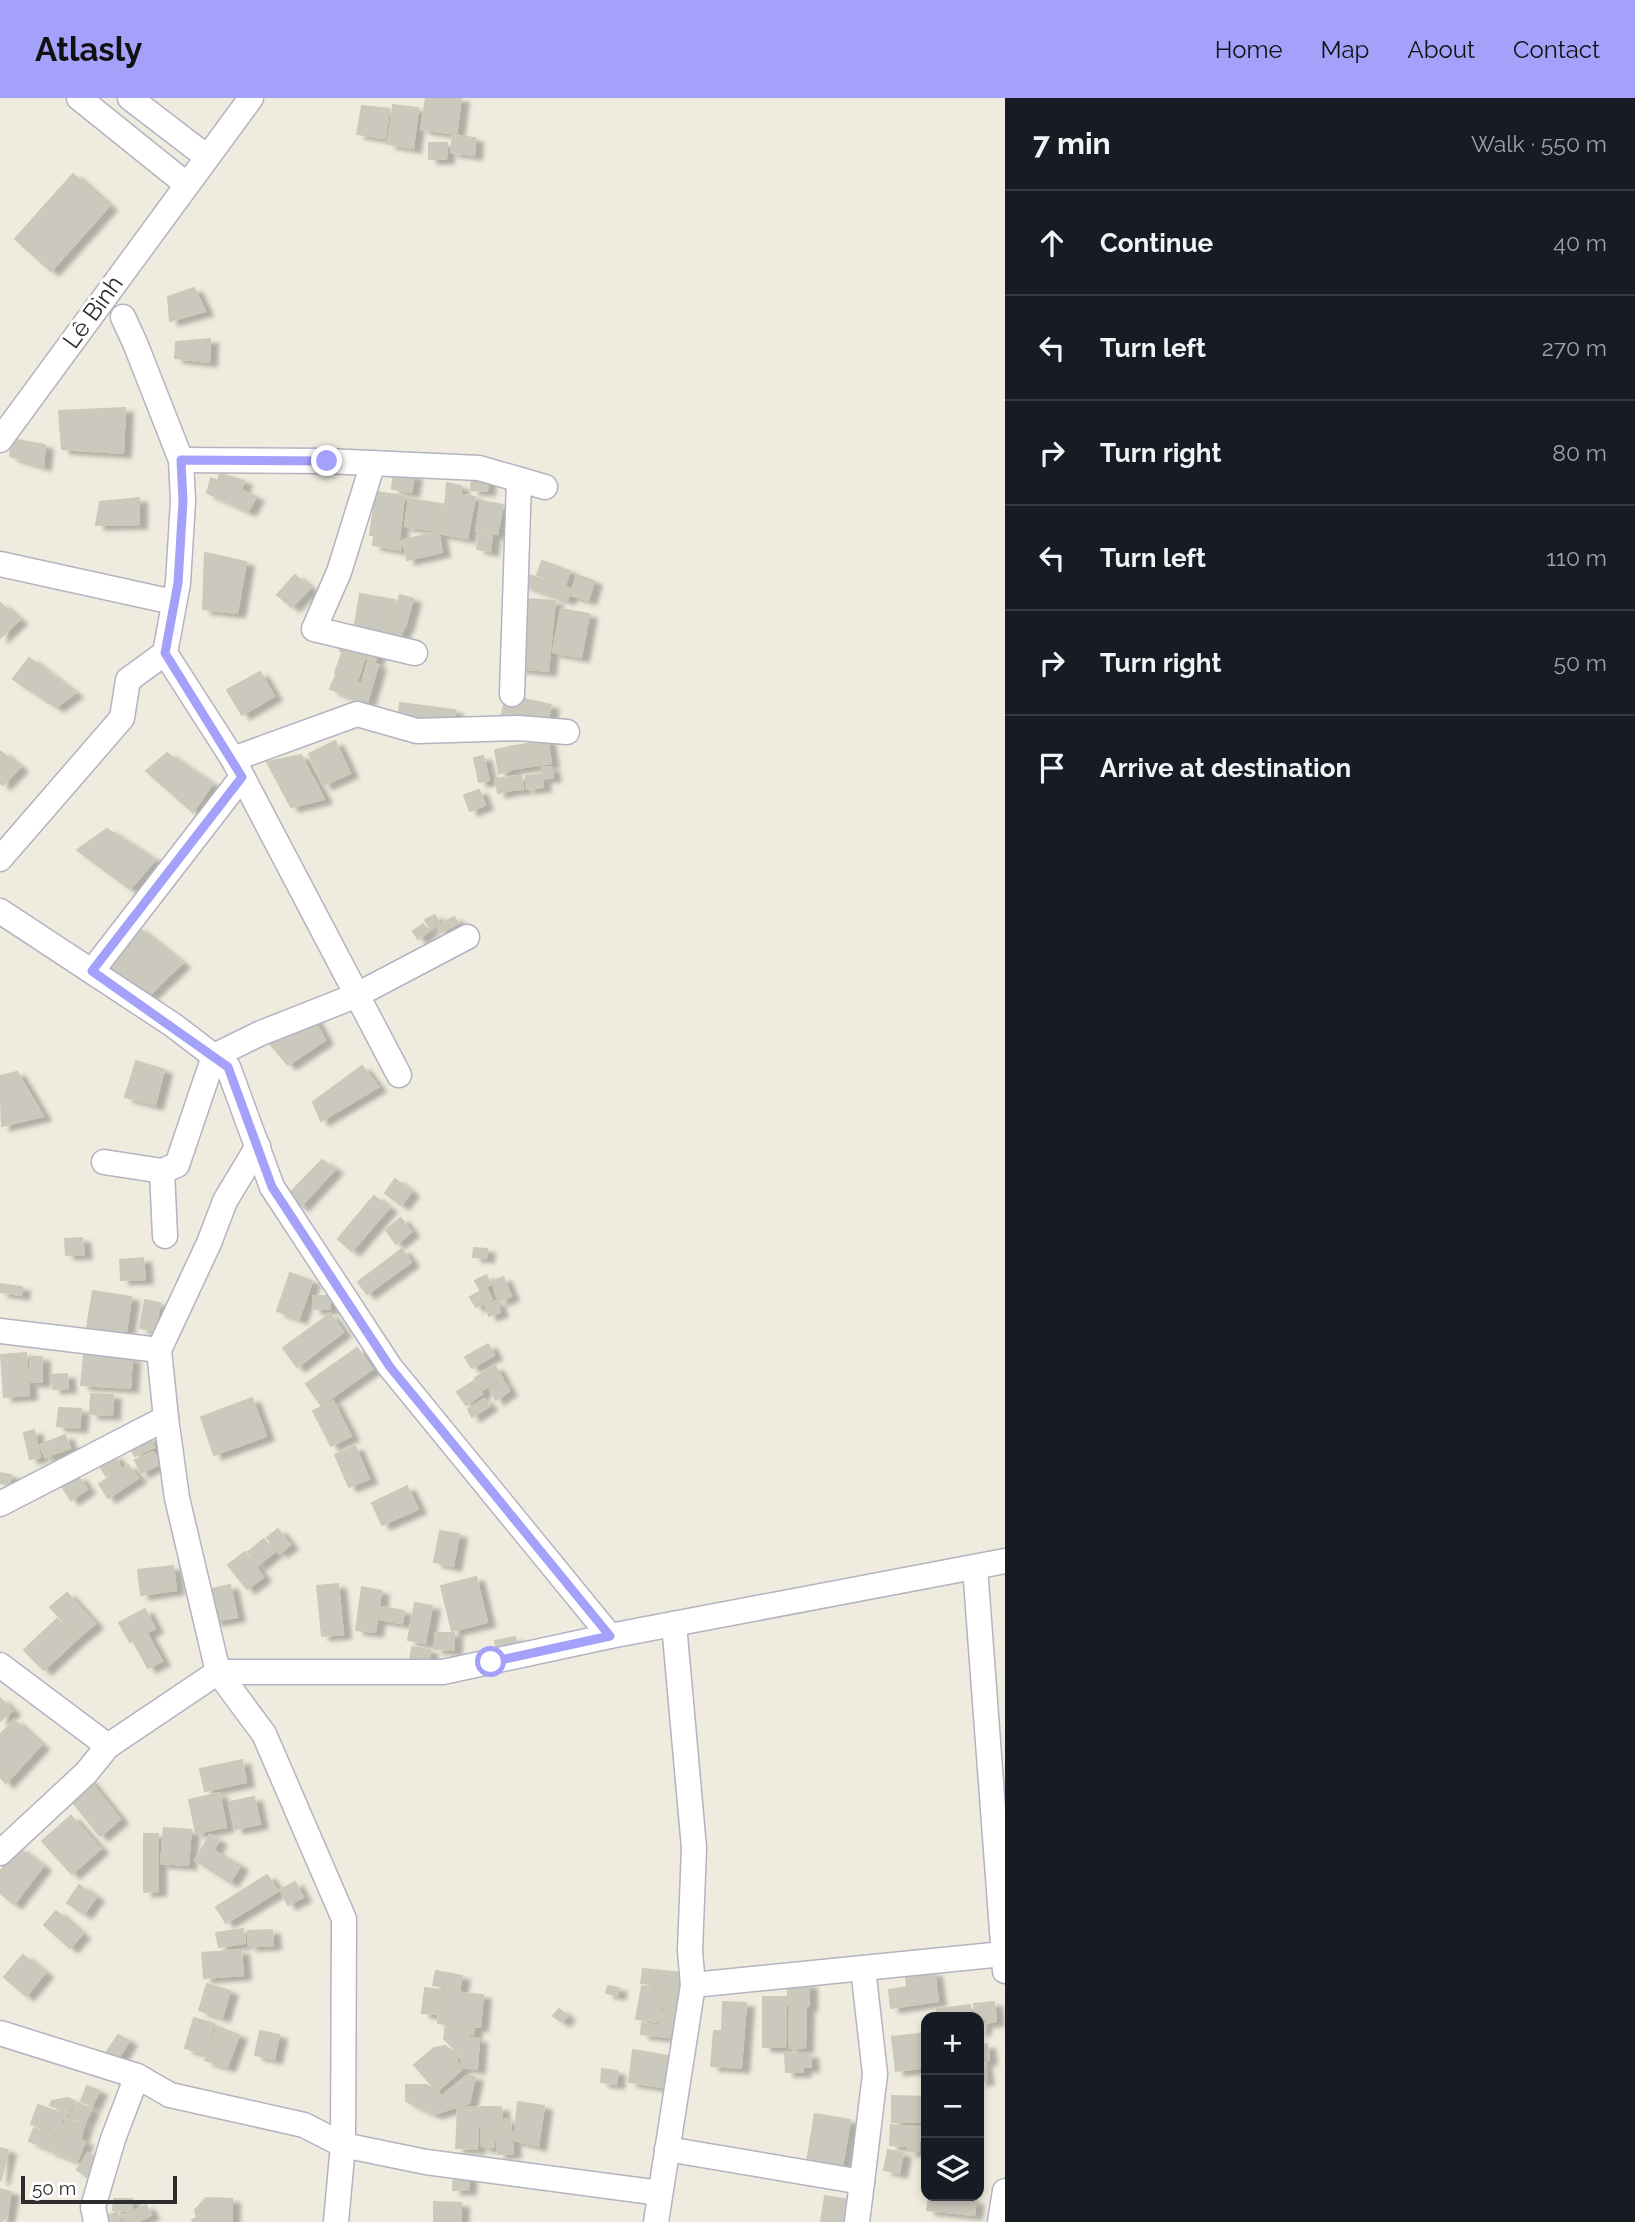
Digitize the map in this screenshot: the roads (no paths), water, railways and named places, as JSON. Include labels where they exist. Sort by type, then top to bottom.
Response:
[{"type":"street","points":[[79,98],[187,184]]},
{"type":"street","points":[[130,98],[207,157]]},
{"type":"street","name":"Lê Bình","points":[[0,440],[251,98]]},
{"type":"street","points":[[123,317],[181,460],[183,501],[178,583],[165,653],[237,768],[399,1075]]},
{"type":"street","points":[[181,460],[373,463],[479,468],[545,487]]},
{"type":"street","points":[[373,463],[339,572],[314,629],[415,653]]},
{"type":"street","points":[[512,694],[519,480]]},
{"type":"street","points":[[0,564],[173,602]]},
{"type":"street","points":[[0,859],[122,718],[128,680],[165,653]]},
{"type":"street","points":[[92,971],[237,768],[357,714],[417,731],[519,728],[567,732]]},
{"type":"street","points":[[0,911],[92,971],[228,1067],[272,1187],[390,1367],[610,1636]]},
{"type":"street","points":[[104,1162],[162,1171],[177,1165],[214,1056],[261,1033],[355,996],[467,937]]},
{"type":"street","points":[[258,1146],[225,1201],[209,1243],[159,1350],[177,1498],[218,1672],[264,1734],[344,1919],[343,2145],[336,2222]]},
{"type":"street","points":[[162,1171],[165,1236]]},
{"type":"street","points":[[0,1331],[159,1350]]},
{"type":"street","points":[[0,1504],[166,1418]]},
{"type":"street","points":[[0,1853],[86,1773],[108,1746],[218,1672],[443,1672],[610,1636],[1005,1561]]},
{"type":"street","points":[[693,1985],[863,1968],[1004,1963],[975,1567]]},
{"type":"street","points":[[656,2222],[693,1985],[690,1951],[694,1848],[674,1624]]},
{"type":"street","points":[[0,1665],[108,1746]]},
{"type":"street","points":[[857,2222],[875,2074],[863,1968]]},
{"type":"street","points":[[0,2033],[137,2076],[170,2095],[304,2125],[343,2145],[426,2162],[660,2193]]},
{"type":"street","points":[[96,2222],[93,2207],[113,2139],[137,2076]]},
{"type":"street","points":[[667,2150],[862,2182]]},
{"type":"street","points":[[1000,2222],[1005,2192]]}]
